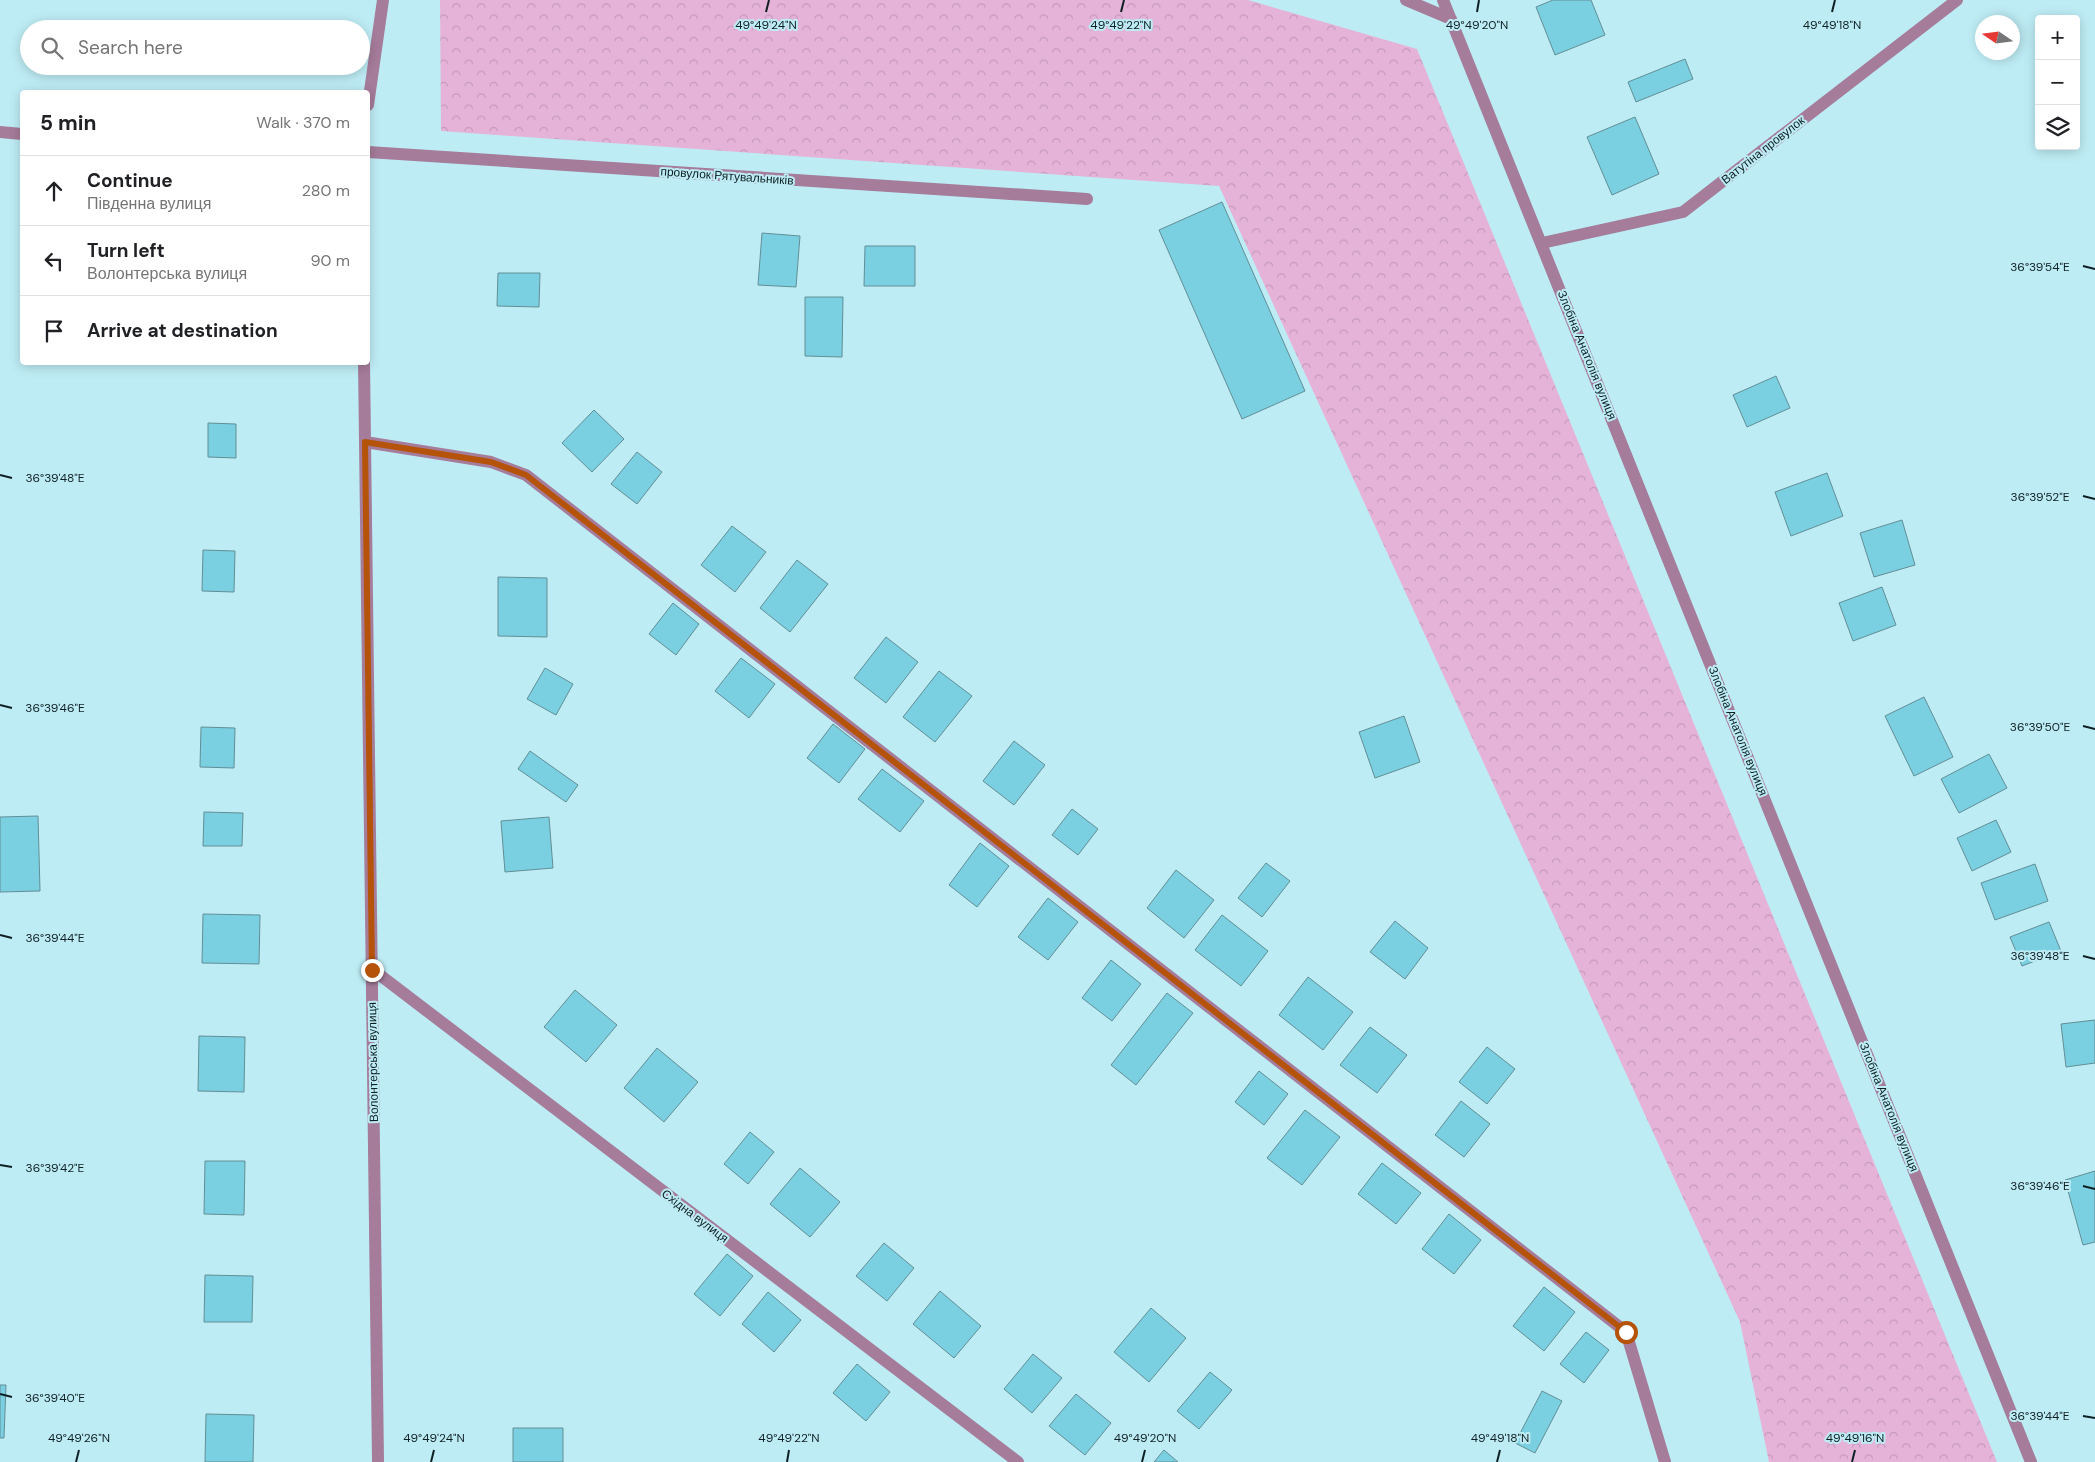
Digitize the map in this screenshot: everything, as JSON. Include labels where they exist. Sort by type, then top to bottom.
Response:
[{"type":"street","points":[[370,91],[383,0]]},
{"type":"street","points":[[1406,0],[1452,19]]},
{"type":"street","name":"Злобіна Анатолія вулиця","points":[[1443,0],[2031,1462]]},
{"type":"street","name":"Ватутіна провулок","points":[[1542,243],[1682,212],[1957,0]]},
{"type":"street","points":[[0,132],[20,134]]},
{"type":"street","name":"провулок Рятувальників","points":[[370,152],[1087,199]]},
{"type":"street","name":"Волонтерська вулиця","points":[[364,365],[378,1462]]},
{"type":"street","points":[[365,442],[491,462],[526,475],[1626,1332],[1665,1462]]},
{"type":"street","name":"Східна вулиця","points":[[372,970],[1018,1462]]},
{"type":"green space","points":[[440,0],[1248,0],[1417,49],[1997,1462],[1769,1462],[1740,1322],[1219,186],[441,131]]},
{"type":"building","points":[[1553,0],[1591,0],[1605,35],[1555,55],[1536,7]]},
{"type":"building","points":[[1685,59],[1693,79],[1636,102],[1628,82]]},
{"type":"building","points":[[1635,117],[1659,174],[1612,195],[1587,137]]},
{"type":"building","points":[[1222,202],[1305,391],[1242,419],[1159,230]]},
{"type":"building","points":[[762,233],[800,236],[796,287],[758,285]]},
{"type":"building","points":[[865,246],[915,246],[915,286],[864,286]]},
{"type":"building","points":[[498,273],[540,273],[539,307],[497,306]]},
{"type":"building","points":[[805,297],[843,297],[842,357],[805,356]]},
{"type":"building","points":[[1776,376],[1790,408],[1747,427],[1733,395]]},
{"type":"building","points":[[594,410],[624,439],[592,472],[562,443]]},
{"type":"building","points":[[208,423],[236,424],[236,458],[208,457]]},
{"type":"building","points":[[637,452],[662,472],[637,504],[611,484]]},
{"type":"building","points":[[1827,473],[1843,516],[1791,536],[1775,492]]},
{"type":"building","points":[[1902,520],[1915,565],[1874,577],[1860,533]]},
{"type":"building","points":[[732,526],[766,552],[735,592],[701,565]]},
{"type":"building","points":[[203,550],[235,551],[234,592],[202,591]]},
{"type":"building","points":[[797,560],[828,584],[790,632],[760,608]]},
{"type":"building","points":[[498,577],[547,578],[547,637],[498,636]]},
{"type":"building","points":[[1882,587],[1896,625],[1853,641],[1839,603]]},
{"type":"building","points":[[673,603],[699,624],[676,655],[649,634]]},
{"type":"building","points":[[886,637],[918,662],[886,703],[854,678]]},
{"type":"building","points":[[741,658],[775,684],[749,718],[715,691]]},
{"type":"building","points":[[545,668],[573,684],[556,715],[527,699]]},
{"type":"building","points":[[939,671],[972,696],[935,742],[903,717]]},
{"type":"building","points":[[1924,697],[1953,757],[1914,776],[1885,716]]},
{"type":"building","points":[[1404,716],[1420,762],[1375,778],[1359,732]]},
{"type":"building","points":[[833,724],[865,749],[839,783],[807,758]]},
{"type":"building","points":[[201,727],[235,728],[234,768],[200,767]]},
{"type":"building","points":[[1014,741],[1045,765],[1014,805],[983,781]]},
{"type":"building","points":[[530,751],[578,785],[566,802],[518,769]]},
{"type":"building","points":[[1989,754],[2007,788],[1959,813],[1941,779]]},
{"type":"building","points":[[882,769],[924,801],[900,832],[858,799]]},
{"type":"building","points":[[1072,809],[1098,829],[1078,855],[1052,835]]},
{"type":"building","points":[[204,812],[243,813],[242,846],[203,846]]},
{"type":"building","points":[[38,816],[40,891],[0,892],[0,817]]},
{"type":"building","points":[[549,817],[553,868],[505,872],[501,821]]},
{"type":"building","points":[[1996,820],[2011,852],[1972,871],[1957,838]]},
{"type":"building","points":[[980,843],[1009,866],[977,907],[949,885]]},
{"type":"building","points":[[1266,863],[1290,881],[1262,917],[1238,898]]},
{"type":"building","points":[[2035,864],[2048,901],[1995,920],[1981,883]]},
{"type":"building","points":[[1176,870],[1214,900],[1184,938],[1147,908]]},
{"type":"building","points":[[1048,898],[1078,922],[1048,960],[1018,937]]},
{"type":"building","points":[[203,914],[260,915],[259,964],[202,963]]},
{"type":"building","points":[[1222,915],[1268,951],[1241,986],[1195,950]]},
{"type":"building","points":[[1395,921],[1428,948],[1405,979],[1370,952]]},
{"type":"building","points":[[2049,922],[2061,951],[2022,966],[2010,937]]},
{"type":"building","points":[[1111,960],[1141,984],[1112,1021],[1082,998]]},
{"type":"building","points":[[1308,977],[1353,1012],[1323,1050],[1279,1015]]},
{"type":"building","points":[[575,990],[617,1025],[586,1062],[544,1027]]},
{"type":"building","points":[[1167,993],[1193,1013],[1136,1085],[1111,1065]]},
{"type":"building","points":[[2095,1020],[2095,1063],[2066,1067],[2061,1024]]},
{"type":"building","points":[[1370,1027],[1407,1055],[1377,1093],[1340,1065]]},
{"type":"building","points":[[199,1036],[245,1037],[244,1092],[198,1091]]},
{"type":"building","points":[[1487,1047],[1515,1069],[1487,1104],[1459,1082]]},
{"type":"building","points":[[657,1048],[698,1082],[664,1122],[624,1088]]},
{"type":"building","points":[[1259,1071],[1288,1094],[1264,1125],[1235,1102]]},
{"type":"building","points":[[1461,1101],[1490,1124],[1464,1157],[1435,1135]]},
{"type":"building","points":[[1305,1110],[1340,1137],[1302,1185],[1267,1158]]},
{"type":"building","points":[[750,1132],[774,1152],[748,1184],[724,1164]]},
{"type":"building","points":[[205,1161],[245,1161],[244,1215],[204,1214]]},
{"type":"building","points":[[1382,1163],[1421,1193],[1396,1224],[1358,1194]]},
{"type":"building","points":[[800,1168],[840,1202],[810,1237],[770,1204]]},
{"type":"building","points":[[2095,1171],[2095,1242],[2083,1245],[2065,1180]]},
{"type":"building","points":[[1449,1214],[1481,1240],[1454,1274],[1422,1249]]},
{"type":"building","points":[[884,1243],[914,1268],[887,1301],[856,1276]]},
{"type":"building","points":[[727,1254],[753,1276],[720,1316],[694,1294]]},
{"type":"building","points":[[205,1275],[253,1276],[252,1322],[204,1322]]},
{"type":"building","points":[[1544,1287],[1575,1312],[1544,1351],[1513,1326]]},
{"type":"building","points":[[940,1291],[981,1326],[954,1358],[913,1324]]},
{"type":"building","points":[[768,1292],[801,1320],[774,1352],[742,1324]]},
{"type":"building","points":[[1151,1308],[1186,1338],[1149,1382],[1114,1352]]},
{"type":"building","points":[[1586,1332],[1609,1350],[1584,1383],[1560,1364]]},
{"type":"building","points":[[1033,1354],[1062,1378],[1032,1413],[1004,1389]]},
{"type":"building","points":[[857,1364],[890,1392],[866,1421],[833,1393]]},
{"type":"building","points":[[1210,1372],[1232,1390],[1199,1429],[1177,1411]]},
{"type":"building","points":[[0,1385],[6,1385],[4,1438],[0,1438]]},
{"type":"building","points":[[1542,1391],[1562,1401],[1535,1453],[1515,1443]]},
{"type":"building","points":[[1076,1394],[1111,1423],[1085,1455],[1049,1426]]},
{"type":"building","points":[[206,1414],[254,1415],[253,1462],[205,1462]]},
{"type":"building","points":[[513,1428],[563,1428],[563,1462],[513,1462]]},
{"type":"building","points":[[1164,1450],[1178,1462],[1154,1462]]},
{"type":"route","points":[[372,970],[365,442],[491,462],[526,475],[1626,1332]]}]
